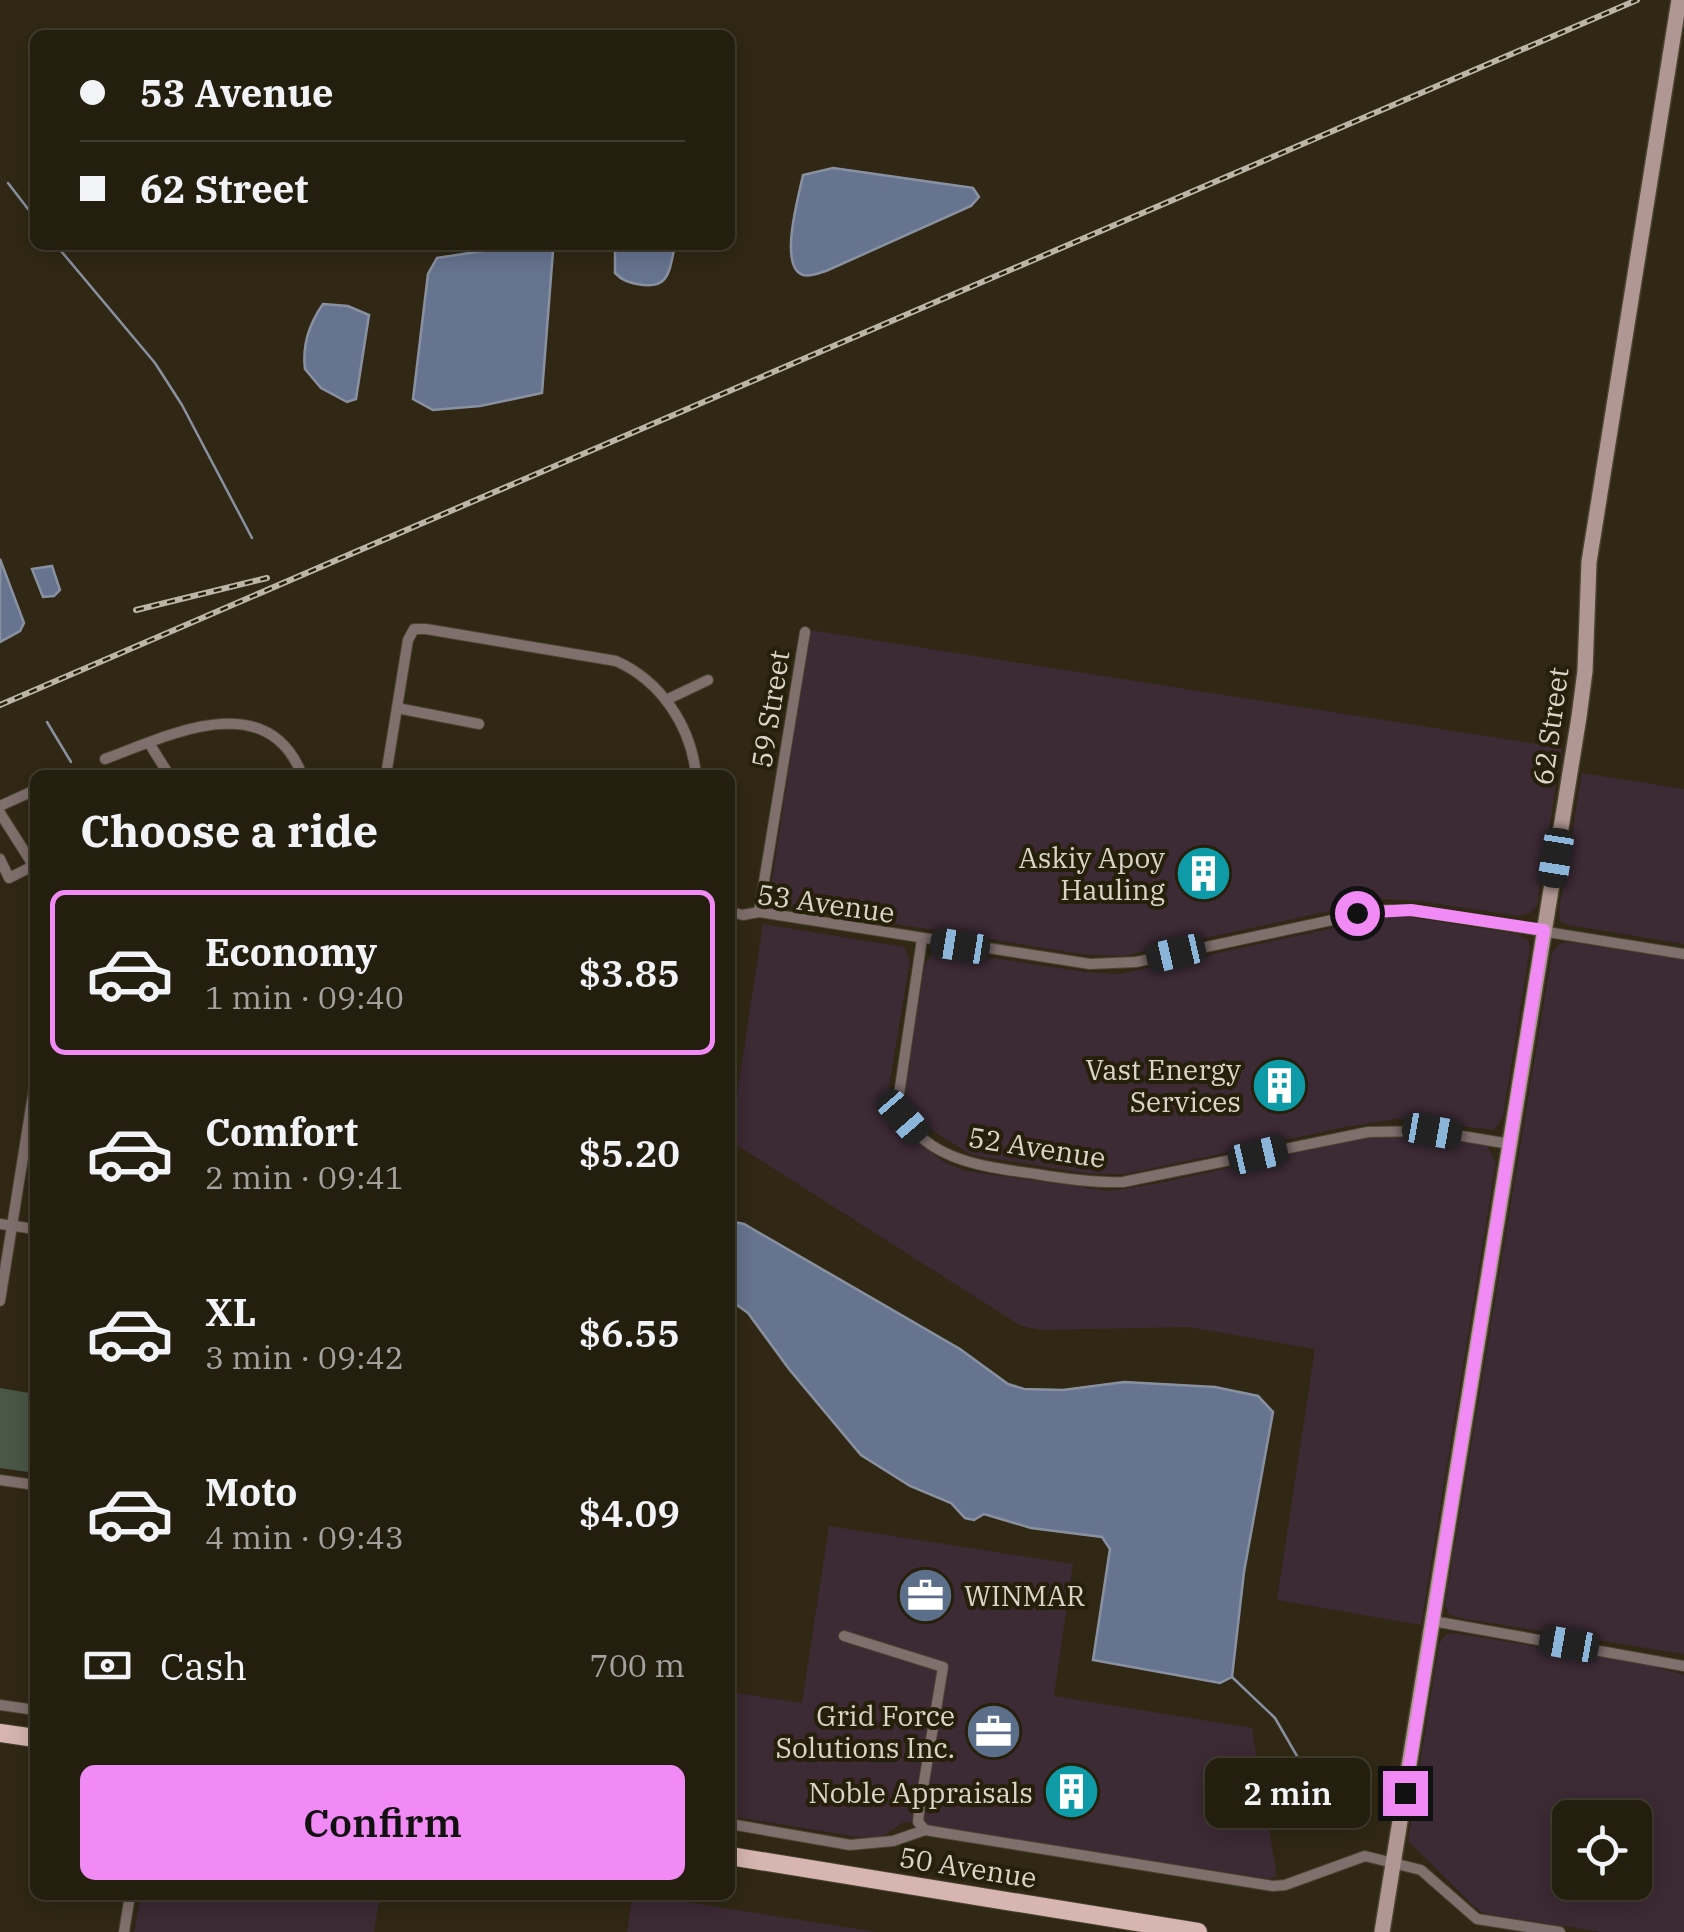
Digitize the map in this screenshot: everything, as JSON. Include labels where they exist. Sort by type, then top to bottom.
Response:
[{"type":"main road","name":"62 Street","points":[[1382,1932],[1581,702],[1589,562],[1678,0]]},
{"type":"main road","points":[[0,1733],[30,1737]]},
{"type":"main road","name":"50 Avenue","points":[[735,1857],[1198,1932]]},
{"type":"street","points":[[387,770],[408,640],[414,630],[426,628],[616,661],[649,680],[666,700],[686,736],[695,770]]},
{"type":"street","name":"59 Street","points":[[759,912],[805,632]]},
{"type":"street","points":[[666,700],[708,680]]},
{"type":"street","points":[[397,708],[479,724]]},
{"type":"street","points":[[105,759],[200,725],[222,722],[267,733],[286,746],[299,770]]},
{"type":"street","points":[[149,743],[165,770]]},
{"type":"street","points":[[30,793],[0,809],[30,860]]},
{"type":"street","points":[[0,859],[9,878],[30,869]]},
{"type":"street","name":"53 Avenue","points":[[735,912],[759,912],[1090,964],[1118,965],[1379,910],[1411,910],[1684,954]]},
{"type":"street","name":"52 Avenue","points":[[922,939],[898,1101],[903,1117],[918,1134],[964,1162],[1090,1183],[1144,1180],[1368,1132],[1432,1131],[1510,1144]]},
{"type":"street","points":[[0,1301],[6,1224],[30,1106]]},
{"type":"street","points":[[0,1480],[30,1484]]},
{"type":"street","points":[[1433,1622],[1684,1666]]},
{"type":"street","points":[[844,1636],[942,1667],[919,1812],[918,1822],[925,1830]]},
{"type":"street","points":[[0,1704],[30,1709]]},
{"type":"street","points":[[735,1825],[850,1845],[893,1841],[925,1830],[1273,1886],[1286,1885],[1365,1856],[1414,1866],[1428,1874],[1473,1917],[1560,1932]]},
{"type":"street","points":[[124,1932],[129,1900]]},
{"type":"shaded area","points":[[810,630],[1562,748],[1537,906],[1518,916],[1384,899],[1124,956],[1088,955],[783,906],[774,899],[771,887]]},
{"type":"shaded area","points":[[1582,773],[1684,789],[1684,944],[1560,921]]},
{"type":"shaded area","points":[[1403,916],[1518,934],[1528,940],[1530,948],[1503,1117],[1494,1130],[1397,1119],[1125,1174],[1090,1174],[972,1155],[920,1123],[908,1110],[904,1094],[925,964],[940,950],[1120,974]]},
{"type":"shaded area","points":[[763,924],[904,947],[910,960],[889,1086],[890,1111],[904,1132],[944,1162],[966,1171],[1110,1191],[1362,1138],[1432,1137],[1487,1146],[1496,1162],[1421,1625],[1277,1600],[1315,1349],[1189,1327],[1040,1330],[1021,1326],[735,1144],[735,1108]]},
{"type":"shaded area","points":[[1569,942],[1684,960],[1684,1654],[1459,1618],[1449,1614],[1445,1605],[1552,953],[1559,944]]},
{"type":"shaded area","points":[[829,1526],[1073,1564],[1054,1696],[1252,1728],[1277,1876],[1269,1879],[904,1822],[877,1840],[735,1817],[735,1693],[802,1703]]},
{"type":"shaded area","points":[[1454,1633],[1649,1665],[1684,1675],[1684,1932],[1602,1932],[1485,1914],[1408,1841],[1439,1644],[1446,1634]]},
{"type":"shaded area","points":[[140,1900],[379,1900],[374,1932],[134,1932]]},
{"type":"shaded area","points":[[632,1900],[674,1900],[877,1932],[627,1932]]},
{"type":"green space","points":[[0,1388],[30,1393],[30,1472],[0,1468]]},
{"type":"water","points":[[833,168],[973,188],[979,197],[971,206],[826,271],[803,275],[792,259],[791,245],[803,175]]},
{"type":"water","points":[[489,250],[553,251],[542,393],[480,406],[433,410],[413,399],[428,274],[437,258]]},
{"type":"water","points":[[615,250],[674,250],[666,277],[656,285],[633,283],[615,273]]},
{"type":"water","points":[[323,304],[348,306],[369,315],[356,399],[347,402],[321,388],[305,369],[308,335]]},
{"type":"water","points":[[0,559],[24,623],[20,631],[0,642]]},
{"type":"water","points":[[52,566],[60,590],[54,596],[43,597],[32,569]]},
{"type":"water","points":[[735,1222],[960,1349],[1008,1384],[1024,1389],[1063,1390],[1124,1382],[1215,1387],[1258,1396],[1273,1412],[1244,1572],[1232,1677],[1220,1683],[1093,1660],[1110,1549],[1102,1537],[1031,1528],[984,1514],[974,1520],[965,1518],[951,1503],[910,1486],[861,1455],[748,1313],[735,1304]]},
{"type":"waterway","points":[[8,183],[30,212]]},
{"type":"waterway","points":[[60,250],[155,363],[182,405],[252,538]]},
{"type":"waterway","points":[[47,722],[71,762]]},
{"type":"waterway","points":[[1232,1677],[1275,1718],[1319,1794]]},
{"type":"railway","points":[[0,705],[1637,0]]},
{"type":"railway","points":[[136,610],[267,578]]},
{"type":"place","name":"Askiy Apoy Hauling","points":[[1204,873]]},
{"type":"place","name":"Vast Energy Services","points":[[1280,1085]]},
{"type":"place","name":"WINMAR","points":[[925,1595]]},
{"type":"place","name":"Grid Force Solutions Inc.","points":[[994,1731]]},
{"type":"place","name":"Noble Appraisals","points":[[1072,1792]]},
{"type":"route","points":[[1357,913],[1411,910],[1544,930],[1405,1793]]}]
